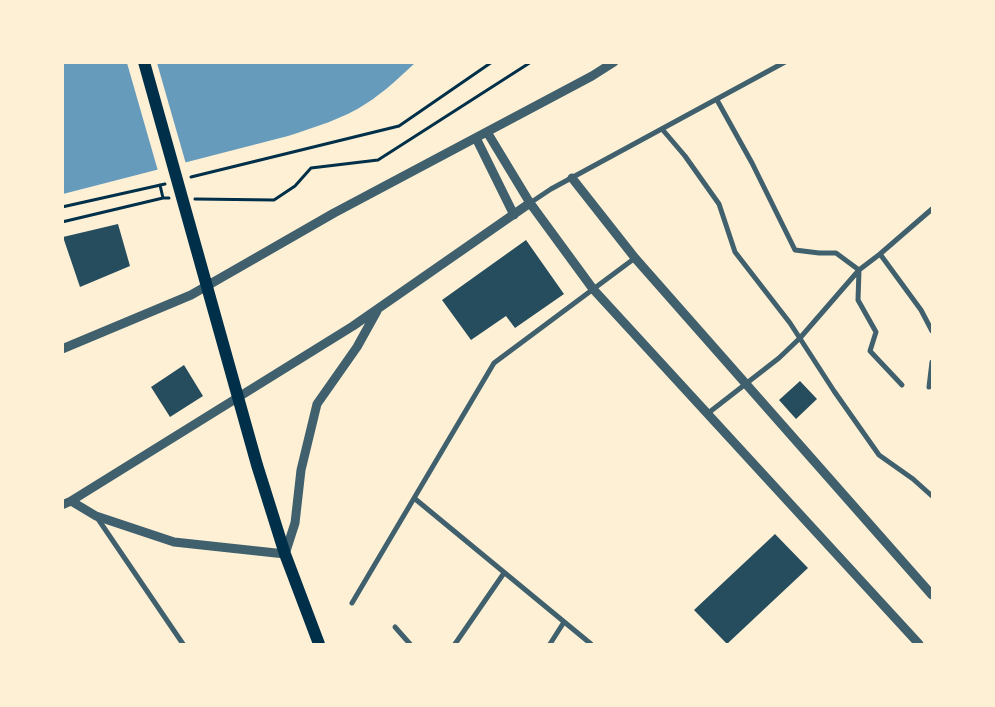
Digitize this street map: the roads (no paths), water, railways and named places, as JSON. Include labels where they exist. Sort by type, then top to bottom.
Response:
[{"type":"main road","points":[[144,62],[257,465],[285,554],[319,644]]},
{"type":"street","points":[[62,349],[191,295],[334,212],[592,76],[614,62]]},
{"type":"street","points":[[67,503],[353,326],[551,189],[785,62]]},
{"type":"street","points":[[717,100],[752,162],[796,250],[836,253],[859,270]]},
{"type":"street","points":[[662,129],[686,156],[719,204],[735,252],[790,323],[834,391],[879,455],[913,479],[932,496]]},
{"type":"street","points":[[487,132],[530,204],[593,289],[919,644]]},
{"type":"street","points":[[476,138],[514,214]]},
{"type":"street","points":[[572,178],[635,258],[932,595]]},
{"type":"street","points":[[707,414],[779,358],[800,338],[859,270],[932,209]]},
{"type":"street","points":[[880,254],[921,310],[932,331]]},
{"type":"street","points":[[352,602],[494,363],[635,258]]},
{"type":"street","points":[[859,270],[858,300],[876,332],[870,351],[902,385]]},
{"type":"street","points":[[67,503],[96,516],[174,542],[285,554],[295,523],[301,470],[317,404],[357,347],[379,308]]},
{"type":"street","points":[[929,387],[932,362]]},
{"type":"street","points":[[414,498],[591,644]]},
{"type":"street","points":[[96,516],[183,644]]},
{"type":"street","points":[[455,644],[504,573]]},
{"type":"street","points":[[550,644],[564,622]]},
{"type":"street","points":[[396,627],[410,644]]},
{"type":"water","points":[[63,63],[415,63],[373,99],[358,109],[329,122],[288,136],[63,194]]}]
